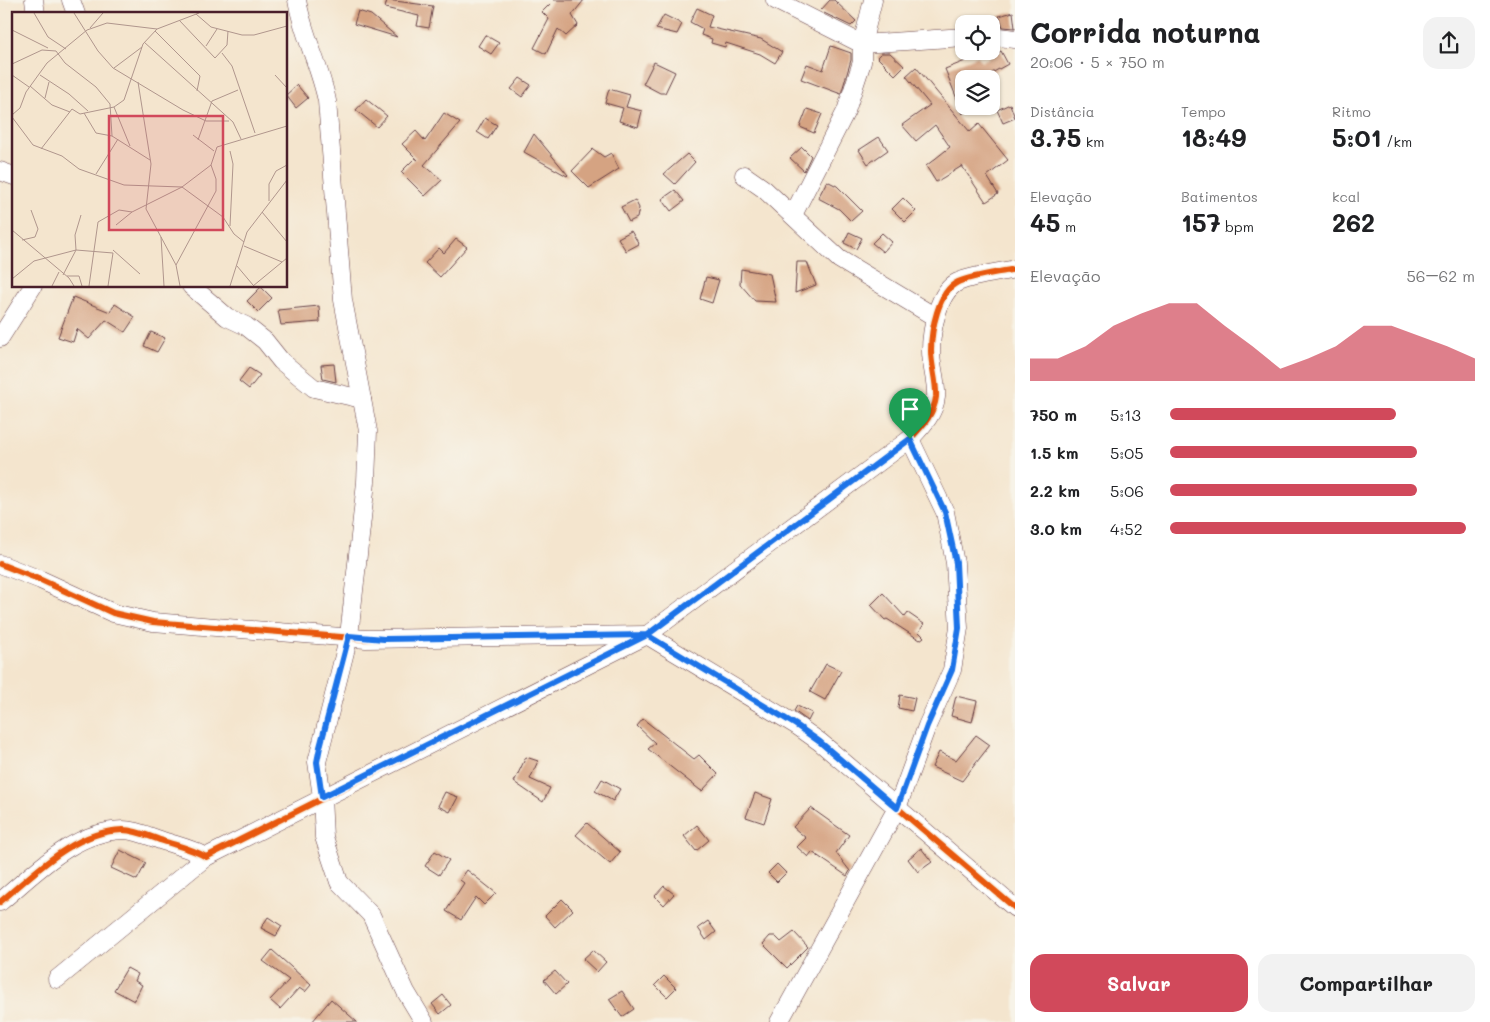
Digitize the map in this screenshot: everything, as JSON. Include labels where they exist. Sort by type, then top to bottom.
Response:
[{"type":"street","points":[[71,0],[75,12]]},
{"type":"street","points":[[297,0],[300,18],[322,74],[327,101],[343,300],[368,431],[349,636],[317,762],[322,797],[324,837],[339,882],[371,915],[406,992],[424,1022]]},
{"type":"street","points":[[775,0],[862,44],[955,37]]},
{"type":"street","points":[[793,215],[846,111],[862,62],[862,44],[873,0]]},
{"type":"street","points":[[1000,37],[1015,39]]},
{"type":"street","points":[[0,171],[12,175]]},
{"type":"street","points":[[744,175],[793,215],[839,259],[935,317]]},
{"type":"street","points":[[57,979],[206,857],[647,635],[910,439],[927,420],[936,396],[931,351],[935,317],[950,287],[959,282],[1015,269]]},
{"type":"street","points":[[0,338],[32,288]]},
{"type":"street","points":[[193,288],[228,316],[246,326],[265,341],[281,361],[314,388],[362,399]]},
{"type":"street","points":[[779,1022],[897,808],[927,726],[952,670],[959,628],[956,563],[945,512],[910,439]]},
{"type":"street","points":[[0,564],[130,618],[384,639],[647,635],[796,725],[820,742],[1015,908]]},
{"type":"street","points":[[0,902],[57,855],[84,840],[113,832],[131,831],[192,850],[206,857]]},
{"type":"building","points":[[387,0],[433,6],[429,28],[417,26],[419,16],[385,8]]},
{"type":"building","points":[[554,0],[584,0],[572,15],[578,25],[566,36],[558,29],[546,54],[534,48],[549,19],[542,12]]},
{"type":"building","points":[[830,0],[834,0],[856,21],[851,26],[821,10]]},
{"type":"building","points":[[697,8],[712,15],[708,27],[761,39],[782,52],[775,63],[760,54],[726,43],[725,47],[711,43],[712,39],[701,35],[703,29],[690,22]]},
{"type":"building","points":[[358,11],[371,15],[397,37],[354,24]]},
{"type":"building","points":[[1013,12],[1015,28],[1003,27],[1000,16]]},
{"type":"building","points":[[664,15],[682,24],[677,34],[656,29]]},
{"type":"building","points":[[485,35],[499,43],[491,54],[478,46]]},
{"type":"building","points":[[831,46],[851,53],[851,60],[841,94],[801,79],[807,64],[823,70]]},
{"type":"building","points":[[1000,52],[1008,64],[997,70],[955,70],[955,94],[945,69],[968,60],[980,60],[981,62],[985,60],[1000,60]]},
{"type":"building","points":[[881,53],[890,53],[904,66],[895,75],[877,57]]},
{"type":"building","points":[[654,62],[675,72],[665,93],[660,93],[643,84]]},
{"type":"building","points":[[916,67],[970,132],[979,124],[1008,160],[987,176],[998,194],[986,202],[962,166],[936,182],[926,166],[950,147],[935,125],[916,141],[902,125],[930,105],[906,76]]},
{"type":"building","points":[[520,78],[531,85],[522,97],[511,89]]},
{"type":"building","points":[[297,85],[308,98],[296,108],[288,98],[288,93]]},
{"type":"building","points":[[609,89],[630,95],[626,107],[642,111],[638,127],[619,121],[623,108],[605,103]]},
{"type":"building","points":[[366,99],[387,116],[377,127],[356,110]]},
{"type":"building","points":[[1010,104],[1015,118],[1003,123],[999,115],[1000,109]]},
{"type":"building","points":[[807,109],[822,114],[814,133],[800,127]]},
{"type":"building","points":[[444,113],[460,123],[424,165],[442,180],[425,196],[401,172],[415,158],[418,160],[402,144],[416,131],[425,141]]},
{"type":"building","points":[[485,118],[497,125],[488,139],[477,132]]},
{"type":"building","points":[[534,134],[568,175],[567,176],[524,152]]},
{"type":"building","points":[[879,137],[888,150],[868,164],[859,150]]},
{"type":"building","points":[[802,147],[811,156],[804,171],[790,158]]},
{"type":"building","points":[[593,149],[604,157],[611,153],[619,169],[589,188],[572,171]]},
{"type":"building","points":[[687,154],[695,162],[675,184],[664,174]]},
{"type":"building","points":[[827,181],[837,186],[862,211],[851,221],[839,209],[818,198]]},
{"type":"building","points":[[675,190],[684,201],[671,211],[662,199]]},
{"type":"building","points":[[903,198],[916,211],[905,222],[892,209]]},
{"type":"building","points":[[635,200],[639,208],[637,218],[629,222],[621,207]]},
{"type":"building","points":[[631,231],[639,244],[626,251],[618,238]]},
{"type":"building","points":[[849,232],[862,238],[856,249],[844,243]]},
{"type":"building","points":[[882,233],[892,242],[883,252],[872,243]]},
{"type":"building","points":[[456,239],[467,247],[440,277],[425,263],[439,248],[444,253]]},
{"type":"building","points":[[797,262],[807,262],[816,285],[795,293]]},
{"type":"building","points":[[741,269],[770,274],[776,302],[755,301],[740,284]]},
{"type":"building","points":[[706,277],[719,280],[712,303],[700,299]]},
{"type":"building","points":[[260,288],[272,298],[258,312],[247,301]]},
{"type":"building","points":[[73,297],[110,312],[115,304],[135,317],[125,332],[106,320],[89,339],[77,329],[73,342],[58,337]]},
{"type":"building","points":[[319,306],[320,322],[281,325],[278,310]]},
{"type":"building","points":[[151,332],[165,338],[157,352],[144,346]]},
{"type":"building","points":[[334,364],[336,382],[323,379],[321,365]]},
{"type":"building","points":[[249,368],[260,375],[249,389],[239,381]]},
{"type":"building","points":[[883,593],[905,617],[908,613],[924,624],[919,632],[924,637],[920,640],[887,619],[885,620],[871,605]]},
{"type":"building","points":[[826,664],[841,671],[825,700],[810,692]]},
{"type":"building","points":[[900,695],[915,698],[912,711],[898,708]]},
{"type":"building","points":[[956,696],[977,701],[972,722],[951,716]]},
{"type":"building","points":[[797,706],[812,713],[808,721],[794,711]]},
{"type":"building","points":[[643,719],[694,759],[699,755],[718,774],[702,791],[648,749],[655,743],[637,726]]},
{"type":"building","points":[[976,735],[990,745],[962,781],[932,767],[939,752],[956,760]]},
{"type":"building","points":[[526,757],[538,761],[530,779],[550,788],[543,802],[514,782]]},
{"type":"building","points":[[602,779],[620,789],[613,801],[595,791]]},
{"type":"building","points":[[445,792],[458,797],[450,812],[438,806]]},
{"type":"building","points":[[755,793],[772,799],[764,823],[746,817]]},
{"type":"building","points":[[811,808],[849,835],[836,853],[850,871],[847,876],[812,852],[808,857],[797,847],[806,838],[793,827]]},
{"type":"building","points":[[587,823],[620,852],[610,864],[576,835]]},
{"type":"building","points":[[697,825],[709,840],[696,851],[684,836]]},
{"type":"building","points":[[921,848],[932,862],[918,872],[908,859]]},
{"type":"building","points":[[120,850],[146,863],[137,880],[111,868]]},
{"type":"building","points":[[435,851],[449,860],[439,875],[425,866]]},
{"type":"building","points":[[777,864],[786,873],[777,882],[768,873]]},
{"type":"building","points":[[467,870],[496,893],[484,905],[476,897],[461,920],[446,911],[464,883],[460,880]]},
{"type":"building","points":[[664,886],[674,894],[664,905],[655,896]]},
{"type":"building","points":[[562,899],[573,910],[555,927],[545,916]]},
{"type":"building","points":[[268,917],[282,926],[276,936],[261,928]]},
{"type":"building","points":[[708,921],[716,932],[706,940],[698,928]]},
{"type":"building","points":[[794,932],[808,947],[787,968],[763,944],[770,936],[775,936],[781,942]]},
{"type":"building","points":[[272,950],[311,985],[305,992],[299,988],[280,1009],[270,1000],[289,980],[263,961]]},
{"type":"building","points":[[593,950],[606,962],[597,972],[583,959]]},
{"type":"building","points":[[127,968],[138,974],[135,981],[142,985],[134,1001],[114,990]]},
{"type":"building","points":[[555,971],[567,984],[556,994],[544,980]]},
{"type":"building","points":[[664,976],[676,988],[667,997],[655,985]]},
{"type":"building","points":[[622,991],[634,1009],[622,1017],[609,999]]},
{"type":"building","points":[[443,995],[451,1005],[440,1014],[432,1004]]},
{"type":"building","points":[[331,999],[357,1022],[312,1022]]},
{"type":"cycle path","points":[[0,902],[56,856],[88,838],[105,832],[133,831],[191,850],[206,857],[647,635],[910,439],[926,420],[935,403],[936,391],[931,343],[937,312],[945,294],[958,282],[1015,269]]},
{"type":"cycle path","points":[[0,564],[41,580],[113,613],[153,622],[366,639],[647,635],[796,725],[820,742],[1015,908]]},
{"type":"route","points":[[910,439],[647,635],[322,797],[317,762],[349,636],[384,639],[647,635],[796,725],[820,742],[897,808],[927,726],[952,670],[959,628],[956,563],[945,512],[910,439]]}]
